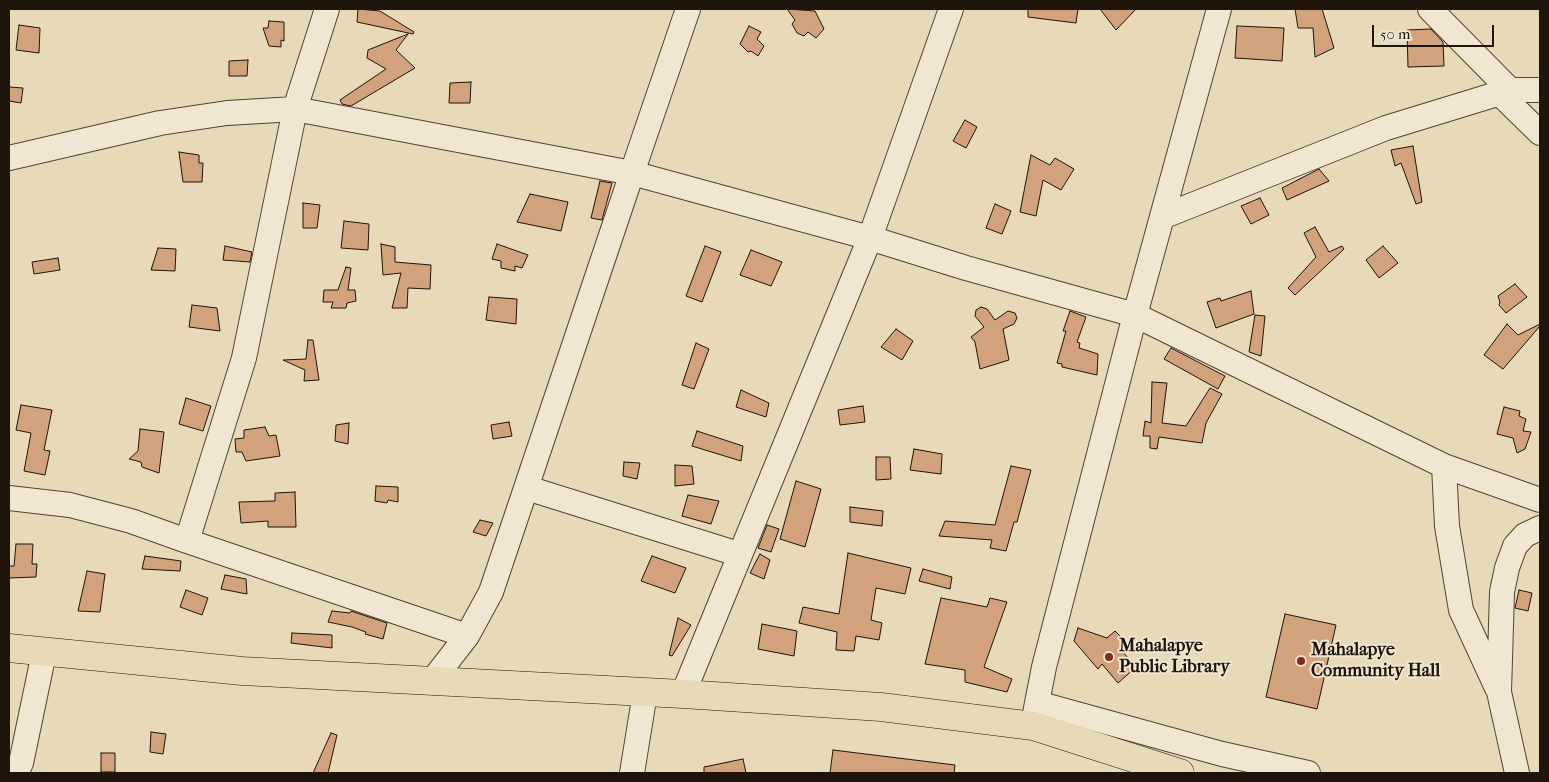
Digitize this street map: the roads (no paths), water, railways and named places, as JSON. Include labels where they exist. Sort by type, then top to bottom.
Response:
[{"type":"main road","points":[[9,648],[44,653],[242,671],[1035,715],[1180,773]]},
{"type":"street","points":[[187,541],[244,358],[295,109],[327,9]]},
{"type":"street","points":[[432,681],[467,636],[491,592],[688,9]]},
{"type":"street","points":[[683,694],[738,554],[870,238],[951,9]]},
{"type":"street","points":[[1219,9],[1135,315],[1044,667],[1035,715],[1308,773]]},
{"type":"street","points":[[1430,9],[1540,133]]},
{"type":"street","points":[[1162,217],[1386,128],[1505,92],[1540,90]]},
{"type":"street","points":[[9,158],[160,123],[227,113],[295,109],[632,173],[870,238],[966,268],[1135,315],[1444,466],[1540,500]]},
{"type":"street","points":[[1444,466],[1447,526],[1461,610],[1499,692],[1517,773]]},
{"type":"street","points":[[527,488],[738,554]]},
{"type":"street","points":[[9,498],[70,505],[131,521],[467,636]]},
{"type":"street","points":[[1499,692],[1502,592],[1506,568],[1515,546],[1525,535],[1540,528]]},
{"type":"street","points":[[16,773],[21,763],[44,653]]},
{"type":"street","points":[[632,773],[645,694]]},
{"type":"place","name":"Mahalapye Public Library","points":[[1109,657]]},
{"type":"place","name":"Mahalapye Community Hall","points":[[1301,661]]}]
